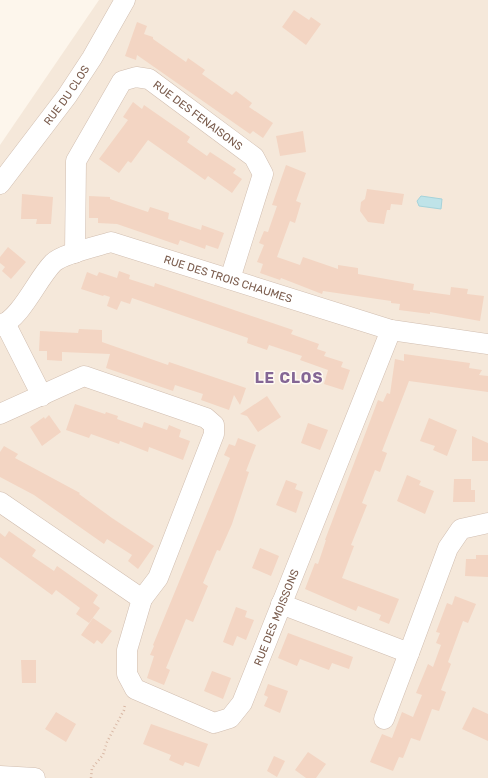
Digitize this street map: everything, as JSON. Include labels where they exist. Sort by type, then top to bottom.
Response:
[{"type":"street","name":"RUE DU CLOS","points":[[0,184],[67,96],[92,58],[125,0]]},
{"type":"street","name":"RUE DES FENAISONS","points":[[74,253],[76,161],[122,81],[136,77],[148,79],[254,157],[263,174],[230,279]]},
{"type":"street","name":"RUE DES TROIS CHAUMES","points":[[3,324],[28,298],[54,262],[74,253],[111,242],[391,330],[488,344]]},
{"type":"street","points":[[3,324],[42,396]]},
{"type":"street","name":"RUE DES MOISSONS","points":[[135,689],[214,723],[230,718],[242,703],[391,330]]},
{"type":"street","points":[[0,414],[84,376],[206,418],[214,425],[214,434],[158,578],[142,599],[127,650],[127,674],[135,689]]},
{"type":"street","points":[[0,502],[142,599]]},
{"type":"street","points":[[384,719],[448,548],[461,529],[488,523]]},
{"type":"street","points":[[281,604],[409,653]]},
{"type":"street","points":[[0,776],[34,778]]},
{"type":"path","points":[[90,778],[92,768],[103,755],[107,742],[124,710],[127,696],[135,689]]},
{"type":"shaded area","points":[[99,0],[488,0],[488,778],[0,778],[0,145]]},
{"type":"water","points":[[421,196],[442,199],[441,209],[419,206],[417,201]]},
{"type":"building","points":[[294,10],[309,20],[311,17],[321,24],[306,45],[282,27]]},
{"type":"building","points":[[137,22],[147,26],[144,34],[153,37],[153,39],[186,62],[188,58],[205,70],[202,74],[232,95],[236,91],[252,103],[249,107],[273,123],[263,138],[253,131],[250,134],[137,55],[136,60],[125,56]]},
{"type":"building","points":[[133,102],[142,109],[144,105],[190,137],[187,142],[207,156],[210,152],[236,169],[233,173],[242,179],[232,193],[208,176],[205,180],[148,140],[131,163],[128,161],[119,173],[99,159],[128,120],[123,117]]},
{"type":"building","points":[[303,131],[306,152],[280,156],[276,136]]},
{"type":"building","points":[[286,165],[306,173],[296,201],[301,203],[295,223],[290,221],[277,257],[300,265],[303,257],[338,269],[338,265],[358,268],[358,274],[414,284],[413,290],[450,295],[451,287],[468,289],[467,294],[484,296],[480,321],[430,312],[430,314],[399,310],[400,304],[391,303],[391,301],[323,291],[322,294],[281,278],[280,280],[260,273],[263,264],[257,262],[264,245],[259,243],[264,231],[268,232],[277,206],[272,205]]},
{"type":"building","points":[[367,189],[404,194],[402,205],[391,204],[390,210],[387,210],[384,224],[368,222],[360,211],[361,202],[365,199]]},
{"type":"building","points":[[22,194],[53,197],[51,224],[36,224],[37,219],[21,219]]},
{"type":"building","points":[[89,196],[110,197],[110,199],[148,212],[150,207],[169,213],[168,219],[201,230],[202,225],[224,233],[218,249],[206,245],[205,249],[180,240],[178,245],[117,224],[98,223],[98,218],[89,218]]},
{"type":"building","points":[[8,247],[26,262],[11,279],[2,271],[5,267],[0,263],[0,257]]},
{"type":"building","points":[[119,271],[130,275],[129,279],[154,287],[155,283],[293,330],[291,334],[319,344],[317,349],[326,352],[324,356],[343,362],[341,367],[350,370],[343,390],[324,384],[328,370],[300,360],[302,356],[269,345],[267,350],[247,343],[248,338],[132,298],[130,304],[121,301],[117,310],[107,306],[110,297],[81,289],[87,272],[97,276],[99,272],[117,278]]},
{"type":"building","points":[[79,329],[102,330],[102,342],[168,365],[169,362],[246,388],[240,405],[234,395],[229,410],[201,400],[203,394],[175,385],[173,391],[106,368],[110,354],[62,352],[62,361],[47,360],[47,351],[39,351],[40,331],[78,333]]},
{"type":"building","points":[[404,354],[470,363],[469,368],[482,370],[479,375],[488,376],[488,392],[409,381],[382,451],[387,453],[380,472],[375,470],[362,503],[367,505],[351,545],[354,546],[342,578],[399,599],[389,624],[379,620],[381,615],[358,606],[356,611],[305,589],[315,563],[318,564],[325,540],[378,400],[383,402],[387,393],[390,394],[395,359],[404,361]]},
{"type":"building","points":[[267,396],[281,417],[258,432],[247,416],[240,414]]},
{"type":"building","points":[[75,404],[105,414],[106,412],[118,416],[117,419],[142,428],[144,422],[167,430],[169,425],[181,430],[179,437],[190,441],[183,460],[149,447],[148,452],[120,441],[119,444],[91,434],[89,438],[66,430]]},
{"type":"building","points":[[49,415],[61,432],[42,446],[30,427],[44,417],[45,419]]},
{"type":"building","points":[[429,418],[457,430],[447,456],[433,450],[435,446],[420,441]]},
{"type":"building","points":[[308,423],[328,430],[320,450],[301,443]]},
{"type":"building","points":[[472,436],[488,443],[488,461],[472,461]]},
{"type":"building","points":[[238,438],[256,445],[246,471],[249,472],[232,524],[220,551],[217,550],[203,583],[208,586],[193,622],[186,619],[166,668],[170,670],[164,685],[147,678],[154,656],[150,655],[230,458],[224,455],[229,444],[235,446]]},
{"type":"building","points":[[4,446],[18,454],[15,458],[80,493],[79,494],[112,518],[154,546],[138,569],[128,561],[132,555],[107,539],[104,544],[34,495],[0,477],[0,452]]},
{"type":"building","points":[[407,475],[421,481],[419,485],[434,491],[425,514],[397,501]]},
{"type":"building","points":[[454,479],[471,479],[471,490],[475,490],[475,502],[453,502]]},
{"type":"building","points":[[286,480],[297,484],[295,489],[303,492],[296,513],[276,505]]},
{"type":"building","points":[[9,531],[36,550],[32,556],[54,571],[57,566],[98,595],[93,603],[100,608],[89,623],[76,614],[80,608],[56,590],[52,595],[0,557],[0,533],[5,537]]},
{"type":"building","points":[[260,548],[279,556],[271,576],[252,568]]},
{"type":"building","points":[[476,555],[488,555],[488,577],[465,576],[466,559],[476,559]]},
{"type":"building","points":[[455,596],[476,604],[468,623],[463,621],[448,662],[451,664],[441,690],[446,692],[439,711],[432,709],[420,741],[411,738],[403,758],[399,757],[393,771],[370,762],[382,734],[392,738],[402,712],[413,717],[422,695],[416,693],[428,664],[433,667],[441,645],[436,643],[440,633],[436,632],[447,603],[452,605]]},
{"type":"building","points":[[236,607],[247,611],[245,617],[254,620],[246,640],[237,636],[233,646],[223,642]]},
{"type":"building","points":[[93,618],[112,631],[102,644],[97,640],[94,644],[81,635]]},
{"type":"building","points":[[288,633],[353,657],[349,669],[332,663],[329,670],[300,659],[297,666],[278,658]]},
{"type":"building","points":[[21,660],[36,660],[36,683],[22,683]]},
{"type":"building","points":[[212,671],[231,678],[223,699],[204,691]]},
{"type":"building","points":[[268,684],[288,691],[280,713],[264,706],[268,697],[264,695]]},
{"type":"building","points":[[473,707],[488,714],[488,741],[462,729]]},
{"type":"building","points":[[56,712],[76,724],[66,742],[45,729]]},
{"type":"building","points":[[151,724],[208,744],[199,767],[185,762],[183,766],[169,760],[171,755],[143,744]]},
{"type":"building","points":[[308,752],[326,764],[316,778],[306,778],[295,770]]},
{"type":"building","points":[[274,756],[285,761],[277,777],[267,771]]},
{"type":"district","name":"LE CLOS","points":[[289,378]]}]
